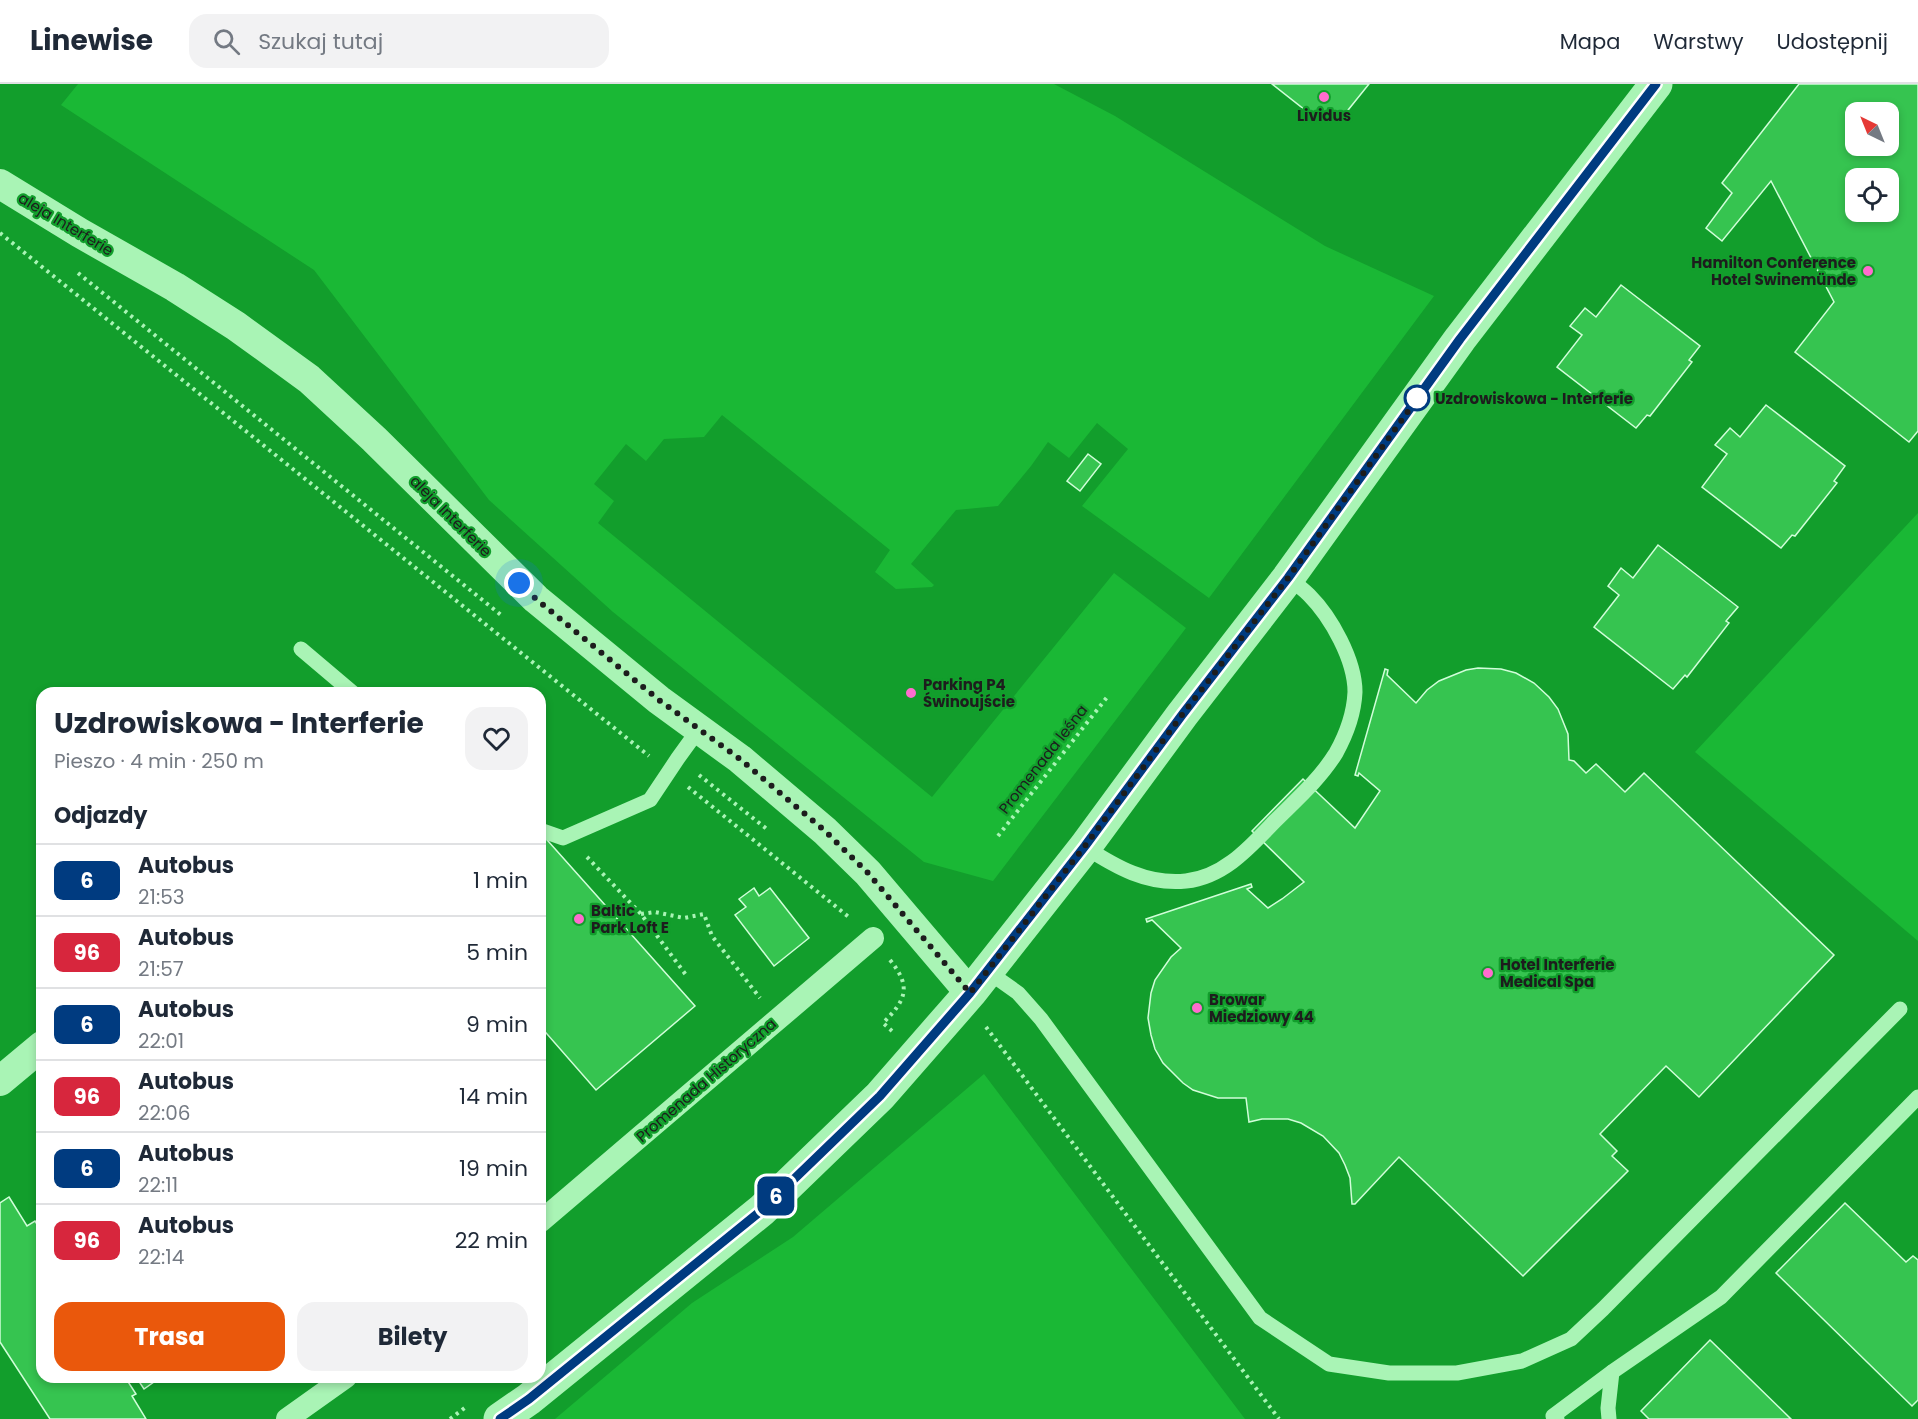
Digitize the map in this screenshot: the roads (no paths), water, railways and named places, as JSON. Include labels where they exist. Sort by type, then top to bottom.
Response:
[{"type":"street","points":[[500,1419],[529,1399],[762,1210],[880,1096],[979,994],[1182,715],[1288,578],[1460,339],[1656,84]]},
{"type":"street","name":"aleja Interferie","points":[[0,184],[228,321],[309,379],[374,439],[536,599],[659,700],[740,759],[825,831],[868,873],[979,994]]},
{"type":"street","name":"Promenada Historyczna","points":[[546,1217],[873,938]]},
{"type":"street","points":[[0,1081],[36,1051]]},
{"type":"street","points":[[287,1419],[338,1383]]},
{"type":"lane","points":[[1085,846],[1108,862],[1134,875],[1162,881],[1186,881],[1212,875],[1234,861],[1252,845],[1317,777],[1335,754],[1348,728],[1355,692],[1351,671],[1342,644],[1328,617],[1308,593],[1288,578]]},
{"type":"lane","points":[[301,649],[346,687]]},
{"type":"lane","points":[[546,832],[563,838],[650,800],[699,729]]},
{"type":"lane","points":[[979,994],[1018,993],[1041,1019],[1260,1318],[1329,1364],[1389,1373],[1457,1373],[1522,1361],[1571,1339],[1603,1310],[1900,1009]]},
{"type":"lane","points":[[1557,1419],[1554,1416],[1612,1372],[1721,1297],[1918,1097]]},
{"type":"lane","points":[[1609,1419],[1612,1372]]},
{"type":"place","name":"Lividus","points":[[1324,97]]},
{"type":"place","name":"Hamilton Conference Hotel Swinemünde","points":[[1868,271]]},
{"type":"place","name":"Uzdrowiskowa - Interferie","points":[[1417,398]]},
{"type":"place","name":"Parking P4 Świnoujście","points":[[911,693]]},
{"type":"place","name":"Baltic Park Loft E","points":[[579,919]]},
{"type":"place","name":"Hotel Interferie Medical Spa","points":[[1488,973]]},
{"type":"place","name":"Browar Miedziowy 44","points":[[1197,1008]]}]
